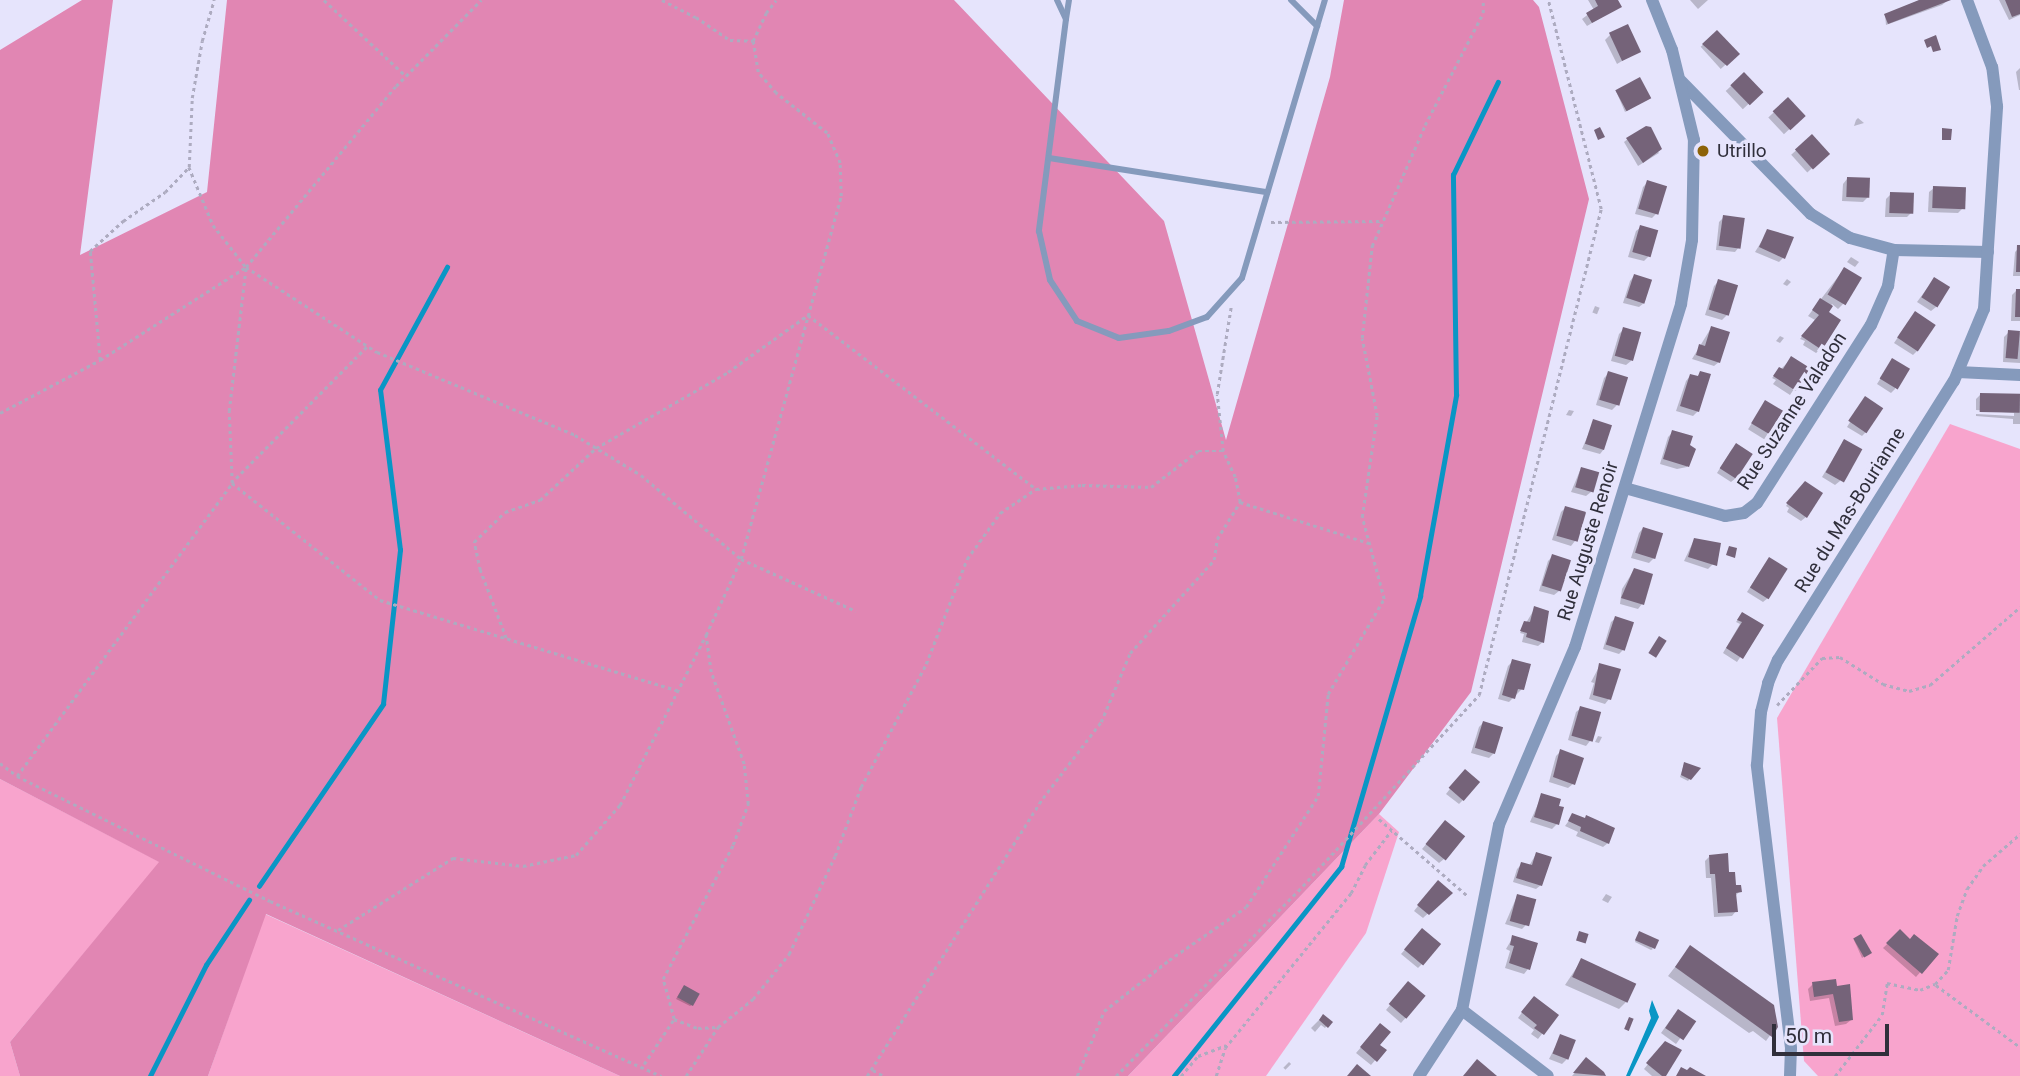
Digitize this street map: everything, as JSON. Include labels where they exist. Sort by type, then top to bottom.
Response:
[{"type":"street","name":"Rue Auguste Renoir","points":[[1419,1076],[1462,1010],[1499,825],[1575,647],[1681,304],[1692,240],[1696,187],[1694,140],[1672,50],[1653,0]]},
{"type":"street","name":"Rue du Mas-Bourianne","points":[[1790,1076],[1791,1048],[1758,765],[1761,712],[1768,683],[1778,660],[1958,372],[1984,309],[1997,106],[1992,67],[1967,0]]},
{"type":"street","points":[[1680,81],[1811,214],[1850,238],[1894,250],[1988,252]]},
{"type":"street","name":"Rue Suzanne Valadon","points":[[1625,488],[1725,516],[1744,513],[1757,503],[1871,325],[1888,286],[1894,250]]},
{"type":"street","points":[[1958,372],[2020,375]]},
{"type":"street","points":[[1462,1010],[1548,1076]]},
{"type":"lane","points":[[1057,0],[1066,19]]},
{"type":"lane","points":[[1069,0],[1039,231],[1050,280],[1077,321],[1119,338],[1169,331],[1207,317],[1242,278],[1325,0]]},
{"type":"lane","points":[[1291,0],[1317,26]]},
{"type":"lane","points":[[1049,158],[1267,192]]},
{"type":"path","points":[[214,0],[202,41],[192,98],[189,167],[213,225],[246,267],[368,346],[575,435],[641,475],[741,558],[856,611]]},
{"type":"path","points":[[324,0],[406,76]]},
{"type":"path","points":[[0,414],[100,360],[246,267],[406,76],[481,0]]},
{"type":"path","points":[[662,0],[696,17],[730,40],[753,41]]},
{"type":"path","points":[[337,931],[453,858],[523,866],[576,855],[620,805],[645,751],[680,691],[741,558],[841,196],[840,163],[827,133],[776,93],[758,72],[753,41],[766,13],[776,0]]},
{"type":"path","points":[[1077,1076],[1104,1011],[1169,960],[1246,907],[1318,796],[1328,694],[1384,599],[1362,517],[1377,416],[1362,338],[1371,246],[1425,125],[1483,13],[1483,0]]},
{"type":"path","points":[[1116,1076],[1298,891],[1479,695],[1601,209],[1548,0]]},
{"type":"path","points":[[100,360],[90,251],[123,221],[165,192],[189,167]]},
{"type":"path","points":[[1259,222],[1383,220]]},
{"type":"path","points":[[246,267],[229,411],[232,484],[380,600],[680,691]]},
{"type":"path","points":[[867,1076],[1043,799],[1101,722],[1130,653],[1214,560],[1217,539],[1240,502],[1235,477],[1223,451],[1217,394],[1235,286]]},
{"type":"path","points":[[506,638],[480,570],[474,542],[505,512],[540,500],[596,448],[728,372],[808,315]]},
{"type":"path","points":[[808,315],[1036,489]]},
{"type":"path","points":[[17,776],[232,484],[368,346]]},
{"type":"path","points":[[686,1076],[718,1027],[753,999],[789,954],[835,856],[860,787],[926,664],[967,559],[1000,513],[1036,489],[1082,485],[1151,487],[1198,452],[1223,451]]},
{"type":"path","points":[[1240,502],[1369,542]]},
{"type":"path","points":[[1761,712],[1780,703],[1822,658],[1840,657],[1882,684],[1909,691],[1930,685],[2020,607]]},
{"type":"path","points":[[644,1064],[674,1019],[663,979],[733,845],[748,804],[744,764],[711,672],[706,635]]},
{"type":"path","points":[[0,763],[17,776],[337,931],[662,1076]]},
{"type":"path","points":[[1379,819],[1483,909]]},
{"type":"path","points":[[1216,1076],[1228,1044],[1351,893],[1365,865],[1391,831]]},
{"type":"path","points":[[1835,1076],[1882,1015],[1887,983],[1920,990],[1935,984],[1948,970],[1957,916],[1967,890],[1983,866],[2020,834]]},
{"type":"path","points":[[1935,984],[2020,1047]]},
{"type":"path","points":[[674,1019],[698,1028],[718,1027]]},
{"type":"path","points":[[1181,1076],[1198,1056],[1228,1044]]},
{"type":"path","points":[[873,1070],[884,1076]]},
{"type":"shaded area","points":[[82,0],[113,0],[80,255],[207,192],[227,0],[954,0],[1164,221],[1226,440],[1330,77],[1344,0],[1533,0],[1539,7],[1589,199],[1471,692],[1379,814],[1128,1076],[620,1076],[266,914],[208,1076],[20,1076],[10,1042],[159,862],[0,779],[0,50]]},
{"type":"shaded area","points":[[1950,424],[2020,449],[2020,1076],[1818,1076],[1804,1061],[1777,718]]},
{"type":"shaded area","points":[[0,779],[160,862],[10,1042],[20,1076],[0,1076]]},
{"type":"shaded area","points":[[1379,814],[1399,832],[1366,933],[1266,1076],[1128,1076]]},
{"type":"shaded area","points":[[265,914],[620,1076],[208,1076]]},
{"type":"water","points":[[1652,1000],[1659,1017],[1630,1076],[1626,1076],[1651,1018],[1649,1011]]},
{"type":"building","points":[[1595,0],[1618,0],[1622,7],[1592,23],[1586,13],[1598,6]]},
{"type":"building","points":[[1919,0],[1951,0],[1888,24],[1884,14]]},
{"type":"building","points":[[2005,0],[2020,0],[2020,14],[2012,17]]},
{"type":"building","points":[[1628,24],[1641,52],[1622,61],[1609,33]]},
{"type":"building","points":[[1717,30],[1740,54],[1727,66],[1702,44]]},
{"type":"building","points":[[1936,35],[1941,50],[1933,52],[1931,46],[1927,48],[1924,40]]},
{"type":"building","points":[[1744,72],[1763,92],[1750,105],[1730,85]]},
{"type":"building","points":[[1640,77],[1651,98],[1627,111],[1615,90]]},
{"type":"building","points":[[1788,97],[1806,116],[1790,130],[1773,111]]},
{"type":"building","points":[[1646,126],[1651,127],[1662,149],[1643,163],[1626,138]]},
{"type":"building","points":[[1600,127],[1605,137],[1598,140],[1594,130]]},
{"type":"building","points":[[1942,128],[1952,129],[1951,140],[1942,140]]},
{"type":"building","points":[[1812,134],[1830,154],[1813,169],[1795,149]]},
{"type":"building","points":[[1847,177],[1870,178],[1869,198],[1846,197]]},
{"type":"building","points":[[1647,180],[1667,186],[1658,215],[1638,209]]},
{"type":"building","points":[[1933,186],[1966,187],[1965,209],[1932,208]]},
{"type":"building","points":[[1890,192],[1914,193],[1913,214],[1889,213]]},
{"type":"building","points":[[1723,215],[1745,218],[1740,249],[1719,246]]},
{"type":"building","points":[[1640,225],[1658,230],[1651,257],[1632,252]]},
{"type":"building","points":[[1767,229],[1794,237],[1785,259],[1759,247]]},
{"type":"building","points":[[2017,245],[2020,245],[2020,272],[2016,272]]},
{"type":"building","points":[[1844,267],[1862,278],[1846,305],[1828,294]]},
{"type":"building","points":[[1634,274],[1652,280],[1644,304],[1626,298]]},
{"type":"building","points":[[1934,277],[1950,287],[1937,307],[1921,297]]},
{"type":"building","points":[[1718,279],[1738,285],[1729,316],[1709,310]]},
{"type":"building","points":[[2016,289],[2020,289],[2020,317],[2015,317]]},
{"type":"building","points":[[1820,298],[1833,306],[1829,312],[1841,320],[1822,350],[1801,336],[1819,315],[1812,310]]},
{"type":"building","points":[[1915,311],[1936,325],[1918,352],[1897,338]]},
{"type":"building","points":[[1711,326],[1730,332],[1720,363],[1696,355],[1699,344],[1705,346]]},
{"type":"building","points":[[1623,327],[1641,332],[1633,361],[1615,356]]},
{"type":"building","points":[[2008,330],[2020,331],[2018,359],[2006,358]]},
{"type":"building","points":[[1791,356],[1810,368],[1796,391],[1773,376],[1779,367],[1783,369]]},
{"type":"building","points":[[1892,358],[1910,369],[1898,389],[1880,379]]},
{"type":"building","points":[[1608,371],[1628,377],[1619,406],[1599,400]]},
{"type":"building","points":[[1700,371],[1711,374],[1699,412],[1680,406],[1690,374],[1698,376]]},
{"type":"building","points":[[1980,393],[2020,394],[2020,413],[1980,412]]},
{"type":"building","points":[[1865,396],[1883,408],[1866,433],[1848,421]]},
{"type":"building","points":[[1765,400],[1783,411],[1769,434],[1751,423]]},
{"type":"building","points":[[1593,419],[1612,425],[1604,450],[1585,444]]},
{"type":"building","points":[[1672,430],[1693,436],[1690,445],[1696,449],[1689,467],[1663,459]]},
{"type":"building","points":[[1844,439],[1862,449],[1844,482],[1826,472]]},
{"type":"building","points":[[1736,443],[1753,454],[1736,479],[1720,468]]},
{"type":"building","points":[[1581,467],[1599,472],[1593,492],[1575,487]]},
{"type":"building","points":[[1805,481],[1823,493],[1807,518],[1786,503]]},
{"type":"building","points":[[1565,506],[1586,512],[1578,542],[1556,536]]},
{"type":"building","points":[[1643,527],[1663,533],[1655,559],[1635,553]]},
{"type":"building","points":[[1694,538],[1721,543],[1717,566],[1688,557]]},
{"type":"building","points":[[1729,546],[1737,548],[1735,558],[1726,555]]},
{"type":"building","points":[[1552,554],[1571,560],[1561,592],[1542,585]]},
{"type":"building","points":[[1769,557],[1788,569],[1769,599],[1750,588]]},
{"type":"building","points":[[1634,568],[1653,574],[1644,605],[1621,598]]},
{"type":"building","points":[[1534,606],[1549,611],[1544,643],[1526,637],[1527,633],[1520,631],[1524,621],[1530,622]]},
{"type":"building","points":[[1742,612],[1764,625],[1743,659],[1726,648],[1742,622],[1737,620]]},
{"type":"building","points":[[1615,616],[1634,622],[1625,651],[1606,645]]},
{"type":"building","points":[[1659,636],[1667,641],[1656,658],[1648,653]]},
{"type":"building","points":[[1512,659],[1531,664],[1524,690],[1518,689],[1515,699],[1502,695]]},
{"type":"building","points":[[1599,663],[1621,669],[1611,700],[1593,695]]},
{"type":"building","points":[[1580,706],[1601,712],[1593,742],[1571,736]]},
{"type":"building","points":[[1483,721],[1503,727],[1495,754],[1475,748]]},
{"type":"building","points":[[1560,749],[1584,758],[1575,785],[1553,777]]},
{"type":"building","points":[[1684,762],[1701,768],[1691,780],[1681,775]]},
{"type":"building","points":[[1465,769],[1480,782],[1464,801],[1449,788]]},
{"type":"building","points":[[1541,793],[1561,799],[1559,806],[1564,807],[1559,825],[1534,817]]},
{"type":"building","points":[[1572,813],[1585,818],[1586,815],[1615,828],[1609,844],[1580,831],[1581,827],[1568,821]]},
{"type":"building","points":[[1445,820],[1465,836],[1446,860],[1425,844]]},
{"type":"building","points":[[1536,852],[1552,857],[1542,886],[1516,878],[1521,862],[1532,865]]},
{"type":"building","points":[[1728,853],[1729,872],[1735,872],[1736,885],[1741,885],[1742,892],[1736,893],[1738,912],[1718,913],[1715,874],[1710,874],[1709,855]]},
{"type":"building","points":[[1438,880],[1453,893],[1429,915],[1417,905]]},
{"type":"building","points":[[1517,894],[1536,899],[1529,926],[1510,921]]},
{"type":"building","points":[[1422,928],[1441,944],[1423,966],[1404,949]]},
{"type":"building","points":[[1900,929],[1910,939],[1914,934],[1939,954],[1922,974],[1886,943]]},
{"type":"building","points":[[1579,931],[1589,934],[1586,943],[1576,941]]},
{"type":"building","points":[[1639,931],[1659,940],[1655,949],[1635,940]]},
{"type":"building","points":[[1861,934],[1872,953],[1864,958],[1853,938]]},
{"type":"building","points":[[1512,935],[1538,943],[1530,970],[1509,963],[1514,946],[1510,945]]},
{"type":"building","points":[[1690,945],[1774,1005],[1778,1027],[1772,1037],[1675,967]]},
{"type":"building","points":[[1581,958],[1636,984],[1627,1003],[1572,977]]},
{"type":"building","points":[[1836,979],[1837,986],[1850,984],[1853,1020],[1839,1022],[1833,994],[1814,997],[1812,982]]},
{"type":"building","points":[[1408,981],[1426,996],[1406,1019],[1389,1004]]},
{"type":"building","points":[[684,985],[700,994],[693,1006],[677,997]]},
{"type":"building","points":[[1534,996],[1559,1015],[1544,1035],[1534,1028],[1537,1025],[1521,1012]]},
{"type":"building","points":[[1678,1009],[1696,1021],[1683,1040],[1665,1028]]},
{"type":"building","points":[[1323,1014],[1333,1022],[1328,1028],[1319,1020]]},
{"type":"building","points":[[1629,1017],[1634,1019],[1629,1031],[1624,1029]]},
{"type":"building","points":[[1380,1023],[1391,1032],[1380,1045],[1387,1050],[1377,1062],[1360,1047]]},
{"type":"building","points":[[1560,1034],[1576,1040],[1568,1060],[1552,1054]]},
{"type":"building","points":[[1665,1041],[1682,1050],[1666,1076],[1662,1076],[1646,1063]]},
{"type":"building","points":[[1586,1057],[1604,1072],[1606,1076],[1573,1073]]},
{"type":"building","points":[[1477,1059],[1497,1076],[1463,1076]]},
{"type":"building","points":[[1357,1064],[1371,1076],[1347,1076]]},
{"type":"building","points":[[1681,1067],[1687,1070],[1690,1067],[1706,1076],[1676,1076]]},
{"type":"waterway","points":[[1174,1076],[1341,867],[1420,596],[1456,395],[1453,175],[1498,82]]},
{"type":"waterway","points":[[259,886],[383,704],[400,550],[380,390],[447,267]]},
{"type":"waterway","points":[[150,1076],[206,965],[249,900]]},
{"type":"place","name":"Utrillo","points":[[1703,151]]}]
